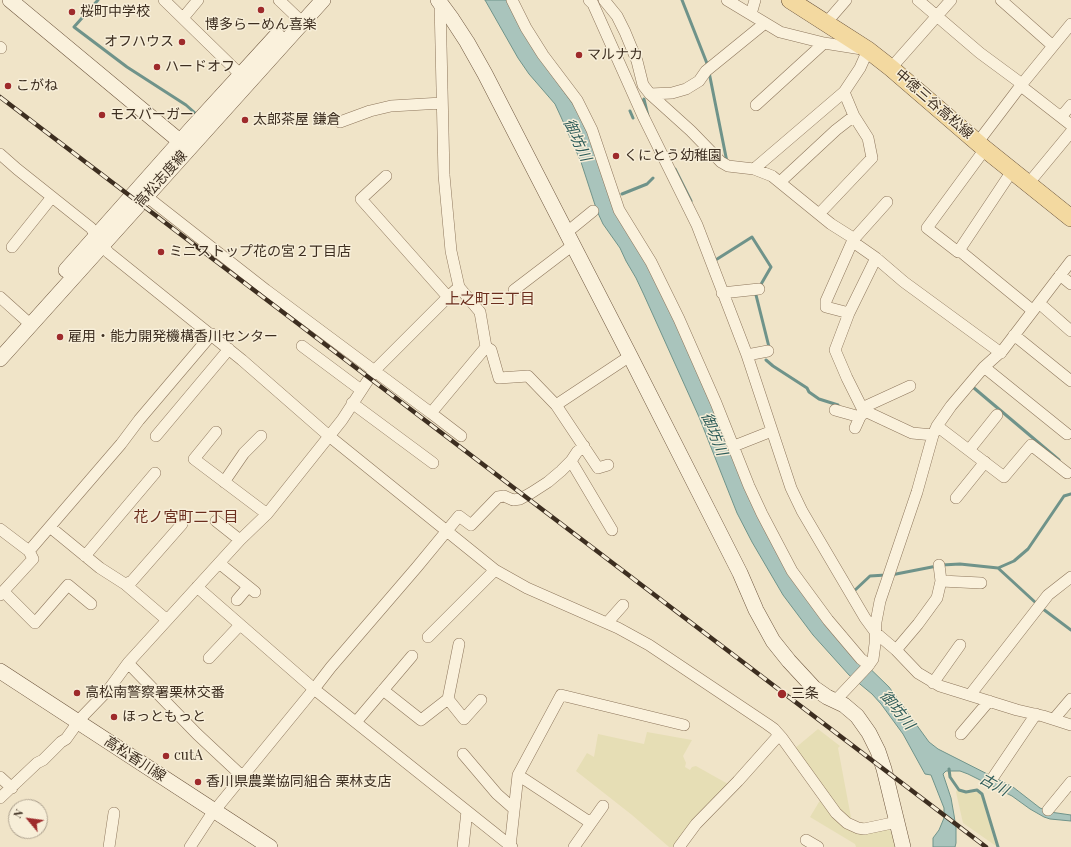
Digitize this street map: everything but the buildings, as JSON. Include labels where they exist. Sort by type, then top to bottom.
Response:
[{"type":"main road","name":"中徳三谷高松線","points":[[790,0],[868,50],[981,146],[1071,218]]},
{"type":"street","points":[[10,0],[184,145]]},
{"type":"street","points":[[164,0],[244,78]]},
{"type":"street","points":[[182,18],[198,0]]},
{"type":"street","points":[[279,0],[298,18]]},
{"type":"street","name":"高松志度線","points":[[0,359],[27,321],[298,18],[309,0]]},
{"type":"street","name":"高松志度線","points":[[298,18],[323,0]]},
{"type":"street","points":[[512,0],[526,28],[543,55],[577,100],[592,130],[619,210],[651,262],[679,319],[762,514],[792,571],[837,630],[861,659],[869,666]]},
{"type":"street","points":[[604,0],[617,16],[626,32],[637,61],[643,85],[650,94],[691,131],[721,162],[728,166],[754,169],[772,176],[819,214],[850,236],[856,244],[876,258],[904,282],[1001,353]]},
{"type":"street","points":[[727,0],[780,32],[824,43],[868,50],[860,68],[844,92],[754,169]]},
{"type":"street","points":[[751,14],[755,0]]},
{"type":"street","points":[[826,23],[846,0]]},
{"type":"street","points":[[918,0],[980,53],[1071,125]]},
{"type":"street","points":[[891,68],[951,0]]},
{"type":"street","points":[[1001,0],[1053,46]]},
{"type":"street","points":[[439,1],[444,175],[451,251],[459,287],[480,312],[486,346],[491,350],[499,378],[528,376],[556,405],[598,468],[608,465]]},
{"type":"street","points":[[439,1],[467,42],[485,74],[630,356],[740,573],[756,610],[773,641],[814,688],[844,705],[857,716],[870,734],[878,751],[903,847]]},
{"type":"street","points":[[594,1],[626,79],[697,225],[747,355],[791,488],[802,511],[850,593],[876,632],[918,673],[934,683],[950,690],[1071,725]]},
{"type":"street","points":[[650,94],[672,93],[686,89],[698,81],[706,70],[765,23]]},
{"type":"street","points":[[1071,24],[1021,85],[927,228],[958,252],[960,251],[1071,332]]},
{"type":"street","points":[[756,105],[824,43]]},
{"type":"street","points":[[626,79],[641,78]]},
{"type":"street","points":[[819,214],[872,158],[868,138],[854,116],[844,92]]},
{"type":"street","points":[[340,122],[370,111],[391,106],[442,102]]},
{"type":"street","points":[[1062,117],[1071,105]]},
{"type":"street","points":[[780,182],[836,130],[854,116]]},
{"type":"street","points":[[1028,184],[1071,132]]},
{"type":"street","name":"高松志度線","points":[[99,241],[146,196],[184,145]]},
{"type":"street","points":[[0,154],[91,228],[99,241],[212,334],[329,436],[495,570],[534,592],[607,623],[649,645],[767,724],[779,735],[833,809],[847,823],[858,828],[864,828],[897,822]]},
{"type":"street","points":[[960,251],[1012,171]]},
{"type":"street","points":[[386,176],[361,199],[448,297]]},
{"type":"street","points":[[146,196],[266,290],[461,436]]},
{"type":"street","points":[[12,247],[52,197]]},
{"type":"street","points":[[849,313],[826,307],[826,301],[853,240],[887,202]]},
{"type":"street","points":[[514,290],[570,239],[593,211]]},
{"type":"street","points":[[862,412],[835,350],[849,313],[876,258]]},
{"type":"street","points":[[835,701],[869,666],[873,659],[875,653],[877,617],[884,587],[917,492],[935,430],[951,406],[984,367],[992,358],[1001,353],[1071,261]]},
{"type":"street","points":[[1060,275],[1071,284]]},
{"type":"street","points":[[0,798],[37,763],[43,760],[66,739],[78,722],[108,689],[128,663],[240,540],[267,514],[342,420],[374,371],[459,287]]},
{"type":"street","points":[[722,293],[760,289]]},
{"type":"street","points":[[0,297],[27,321]]},
{"type":"street","name":"高松志度線","points":[[0,344],[27,321]]},
{"type":"street","points":[[29,551],[122,444],[139,420],[212,334]]},
{"type":"street","points":[[1014,336],[1071,381]]},
{"type":"street","points":[[302,346],[361,390]]},
{"type":"street","points":[[431,413],[486,346]]},
{"type":"street","points":[[156,436],[229,349]]},
{"type":"street","points":[[747,355],[768,351]]},
{"type":"street","points":[[556,405],[630,356]]},
{"type":"street","points":[[984,367],[1067,434]]},
{"type":"street","points":[[855,428],[862,412],[910,386]]},
{"type":"street","points":[[352,403],[433,463]]},
{"type":"street","points":[[835,410],[862,412],[912,433],[935,430],[969,450],[1004,477],[1031,445],[1067,473]]},
{"type":"street","points":[[969,450],[997,415]]},
{"type":"street","points":[[734,446],[772,431]]},
{"type":"street","points":[[216,432],[194,459],[267,514]]},
{"type":"street","points":[[224,482],[244,453],[261,436]]},
{"type":"street","points":[[190,847],[214,811],[314,690],[331,667],[459,516],[471,525],[498,496],[504,496],[513,500],[520,499],[531,493],[548,482],[571,461],[577,452],[584,446]]},
{"type":"street","points":[[571,461],[612,530]]},
{"type":"street","points":[[956,498],[985,462]]},
{"type":"street","points":[[85,556],[155,472]]},
{"type":"street","points":[[216,521],[240,540]]},
{"type":"street","points":[[125,584],[132,581],[182,524]]},
{"type":"street","points":[[50,526],[100,568],[125,584],[167,620]]},
{"type":"street","points":[[0,529],[29,551],[33,559],[2,594],[35,622],[68,585],[91,604]]},
{"type":"street","points":[[219,563],[251,590],[237,600]]},
{"type":"street","points":[[896,650],[937,598],[941,581],[939,564]]},
{"type":"street","points":[[428,637],[495,570]]},
{"type":"street","points":[[941,581],[982,583]]},
{"type":"street","points":[[970,695],[1048,595],[1069,581]]},
{"type":"street","points":[[197,587],[314,690],[511,847]]},
{"type":"street","points":[[607,623],[623,605]]},
{"type":"street","points":[[209,658],[240,625]]},
{"type":"street","points":[[383,690],[421,720],[448,699],[459,644]]},
{"type":"street","points":[[934,683],[960,645]]},
{"type":"street","points":[[356,722],[412,656]]},
{"type":"street","points":[[128,663],[197,734],[243,777]]},
{"type":"street","name":"高松香川線","points":[[0,671],[214,811],[260,845]]},
{"type":"street","points":[[511,847],[518,774],[561,695],[684,725]]},
{"type":"street","points":[[448,699],[464,719],[481,700]]},
{"type":"street","points":[[1054,719],[1071,699]]},
{"type":"street","points":[[961,734],[989,701]]},
{"type":"street","points":[[994,776],[1036,714]]},
{"type":"street","points":[[679,847],[696,824],[738,781],[779,735]]},
{"type":"street","points":[[463,754],[497,794],[514,809]]},
{"type":"street","points":[[518,774],[591,823]]},
{"type":"street","points":[[0,777],[12,788]]},
{"type":"street","points":[[1048,810],[1071,782]]},
{"type":"street","points":[[574,847],[603,806]]},
{"type":"street","points":[[463,847],[467,811]]},
{"type":"street","points":[[109,847],[108,825],[114,813]]},
{"type":"street","points":[[806,840],[818,847]]},
{"type":"shaded area","points":[[818,729],[840,746],[838,748],[852,823],[794,749]]},
{"type":"shaded area","points":[[647,732],[692,740],[683,756],[686,763],[685,767],[690,770],[692,767],[696,766],[728,784],[677,847],[669,847],[632,815],[576,771],[587,753],[594,757],[598,734],[644,744]]},
{"type":"shaded area","points":[[957,790],[966,793],[977,792],[981,795],[996,846],[963,823],[956,792]]},
{"type":"shaded area","points":[[823,798],[842,822],[887,829],[892,832],[895,847],[856,847],[855,844],[810,817]]},
{"type":"water","points":[[485,0],[506,0],[533,49],[575,107],[659,282],[755,508],[856,655],[889,687],[929,742],[938,749],[1013,787],[1040,808],[1050,812],[1071,815],[1071,821],[1044,817],[1012,796],[968,774],[960,771],[946,771],[943,774],[951,798],[956,828],[956,843],[955,847],[933,847],[933,838],[939,830],[944,818],[944,808],[931,775],[925,774],[903,734],[881,704],[872,694],[849,675],[813,635],[783,595],[752,542],[737,513],[699,417],[644,295],[620,248],[603,224],[597,211],[581,162],[555,104],[529,74],[518,58]]},
{"type":"waterway","points":[[98,0],[74,27],[127,67],[186,105],[195,113]]},
{"type":"waterway","points":[[682,0],[708,66]]},
{"type":"waterway","points":[[709,72],[727,162]]},
{"type":"waterway","points":[[643,101],[644,99],[648,116]]},
{"type":"waterway","points":[[630,111],[633,118]]},
{"type":"waterway","points":[[675,169],[691,201]]},
{"type":"waterway","points":[[622,194],[647,184],[653,178]]},
{"type":"waterway","points":[[714,261],[752,237],[771,267],[760,286]]},
{"type":"waterway","points":[[756,295],[769,347]]},
{"type":"waterway","points":[[766,360],[807,388],[809,392],[819,399],[838,405]]},
{"type":"waterway","points":[[974,388],[1059,460]]},
{"type":"waterway","points":[[942,565],[960,564],[998,568],[1014,561],[1028,549],[1064,496],[1071,494]]},
{"type":"waterway","points":[[891,575],[937,566]]},
{"type":"waterway","points":[[998,568],[1036,603]]},
{"type":"waterway","points":[[853,592],[870,576],[886,575]]},
{"type":"waterway","points":[[1043,609],[1071,630]]},
{"type":"waterway","name":"古川","points":[[949,769],[950,777],[959,790],[966,792],[977,790],[982,794],[998,847]]},
{"type":"railway","points":[[0,97],[986,847]]},
{"type":"place","name":"博多らーめん喜楽","points":[[261,10]]},
{"type":"place","name":"桜町中学校","points":[[72,12]]},
{"type":"place","name":"オフハウス","points":[[182,42]]},
{"type":"place","name":"マルナカ","points":[[579,55]]},
{"type":"place","name":"ハードオフ","points":[[157,67]]},
{"type":"place","name":"こがね","points":[[8,86]]},
{"type":"place","name":"モスバーガー","points":[[102,115]]},
{"type":"place","name":"太郎茶屋 鎌倉","points":[[245,120]]},
{"type":"place","name":"くにとう幼稚園","points":[[616,156]]},
{"type":"place","name":"ミニストップ花の宮２丁目店","points":[[161,252]]},
{"type":"place","name":"雇用・能力開発機構香川センター","points":[[60,337]]},
{"type":"place","name":"高松南警察署栗林交番","points":[[77,693]]},
{"type":"place","name":"三条","points":[[782,694]]},
{"type":"place","name":"ほっともっと","points":[[114,717]]},
{"type":"place","name":"cutA","points":[[166,756]]},
{"type":"place","name":"香川県農業協同組合 栗林支店","points":[[198,782]]},
{"type":"district","name":"上之町三丁目","points":[[490,299]]},
{"type":"district","name":"花ノ宮町二丁目","points":[[186,517]]},
{"type":"water label","name":"御坊川","points":[[577,140]]},
{"type":"water label","name":"御坊川","points":[[714,434]]},
{"type":"water label","name":"御坊川","points":[[897,710]]}]
